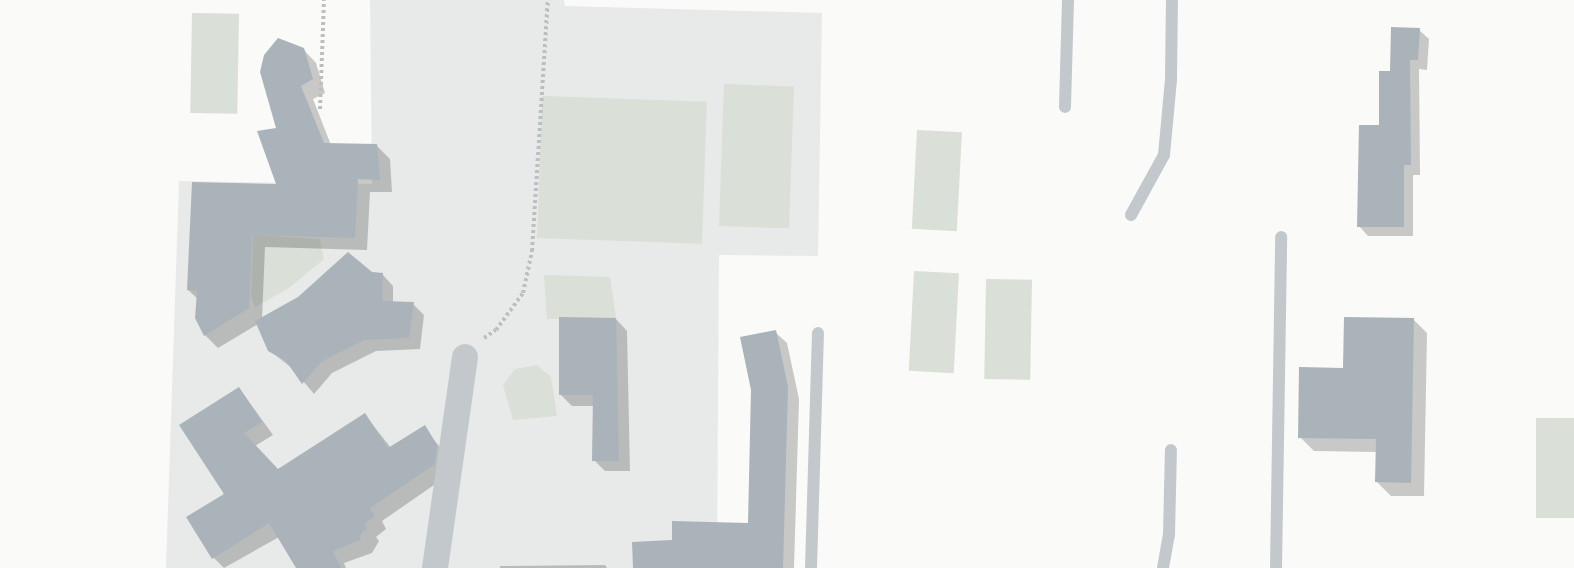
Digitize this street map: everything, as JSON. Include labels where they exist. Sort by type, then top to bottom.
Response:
[{"type":"street","points":[[435,568],[465,357]]},
{"type":"lane","points":[[1065,107],[1068,0]]},
{"type":"lane","points":[[1131,215],[1164,155],[1171,79],[1172,0]]},
{"type":"lane","points":[[1276,568],[1281,237]]},
{"type":"lane","points":[[811,568],[818,333]]},
{"type":"lane","points":[[1163,568],[1169,535],[1171,450]]},
{"type":"path","points":[[320,109],[324,0]]},
{"type":"path","points":[[465,357],[468,349],[496,330],[523,293],[532,251],[548,0]]},
{"type":"shaded area","points":[[370,0],[564,0],[565,6],[822,13],[818,256],[719,255],[717,568],[166,568],[179,181],[372,184]]},
{"type":"shaded area","points":[[192,13],[239,14],[237,114],[190,113]]},
{"type":"shaded area","points":[[724,84],[794,86],[789,228],[719,226]]},
{"type":"shaded area","points":[[542,96],[707,102],[702,244],[537,238]]},
{"type":"shaded area","points":[[917,130],[962,132],[957,231],[912,229]]},
{"type":"shaded area","points":[[253,235],[320,239],[324,259],[289,288],[255,307],[251,296]]},
{"type":"shaded area","points":[[914,271],[959,273],[954,373],[909,371]]},
{"type":"shaded area","points":[[544,275],[610,277],[616,318],[547,319]]},
{"type":"shaded area","points":[[986,279],[1032,280],[1030,380],[984,379]]},
{"type":"shaded area","points":[[537,365],[551,377],[557,416],[513,420],[503,385],[515,369]]},
{"type":"shaded area","points":[[1536,418],[1574,418],[1574,518],[1536,518]]},
{"type":"building","points":[[1391,27],[1420,28],[1418,60],[1410,60],[1411,165],[1404,165],[1404,227],[1357,227],[1359,125],[1379,125],[1379,71],[1390,71]]},
{"type":"building","points":[[278,38],[304,48],[313,79],[301,86],[324,143],[377,144],[380,180],[358,179],[355,238],[252,235],[249,308],[204,336],[195,318],[197,291],[187,290],[192,182],[276,184],[257,131],[276,128],[260,72],[264,55]]},
{"type":"building","points":[[348,252],[372,272],[383,273],[382,301],[414,302],[409,338],[364,340],[321,362],[302,384],[286,361],[268,351],[255,321],[298,297]]},
{"type":"building","points":[[559,317],[616,318],[619,461],[592,461],[593,395],[559,395]]},
{"type":"building","points":[[1344,317],[1414,318],[1411,483],[1375,482],[1376,439],[1298,438],[1299,367],[1343,368]]},
{"type":"building","points":[[776,330],[788,387],[783,568],[633,568],[632,542],[672,540],[672,521],[748,523],[751,390],[740,337]]},
{"type":"building","points":[[239,387],[262,422],[244,433],[278,469],[365,413],[388,448],[425,425],[437,445],[435,464],[370,508],[375,516],[364,524],[367,529],[361,533],[360,540],[333,551],[341,568],[296,568],[269,523],[212,559],[186,517],[224,494],[179,425]]}]
